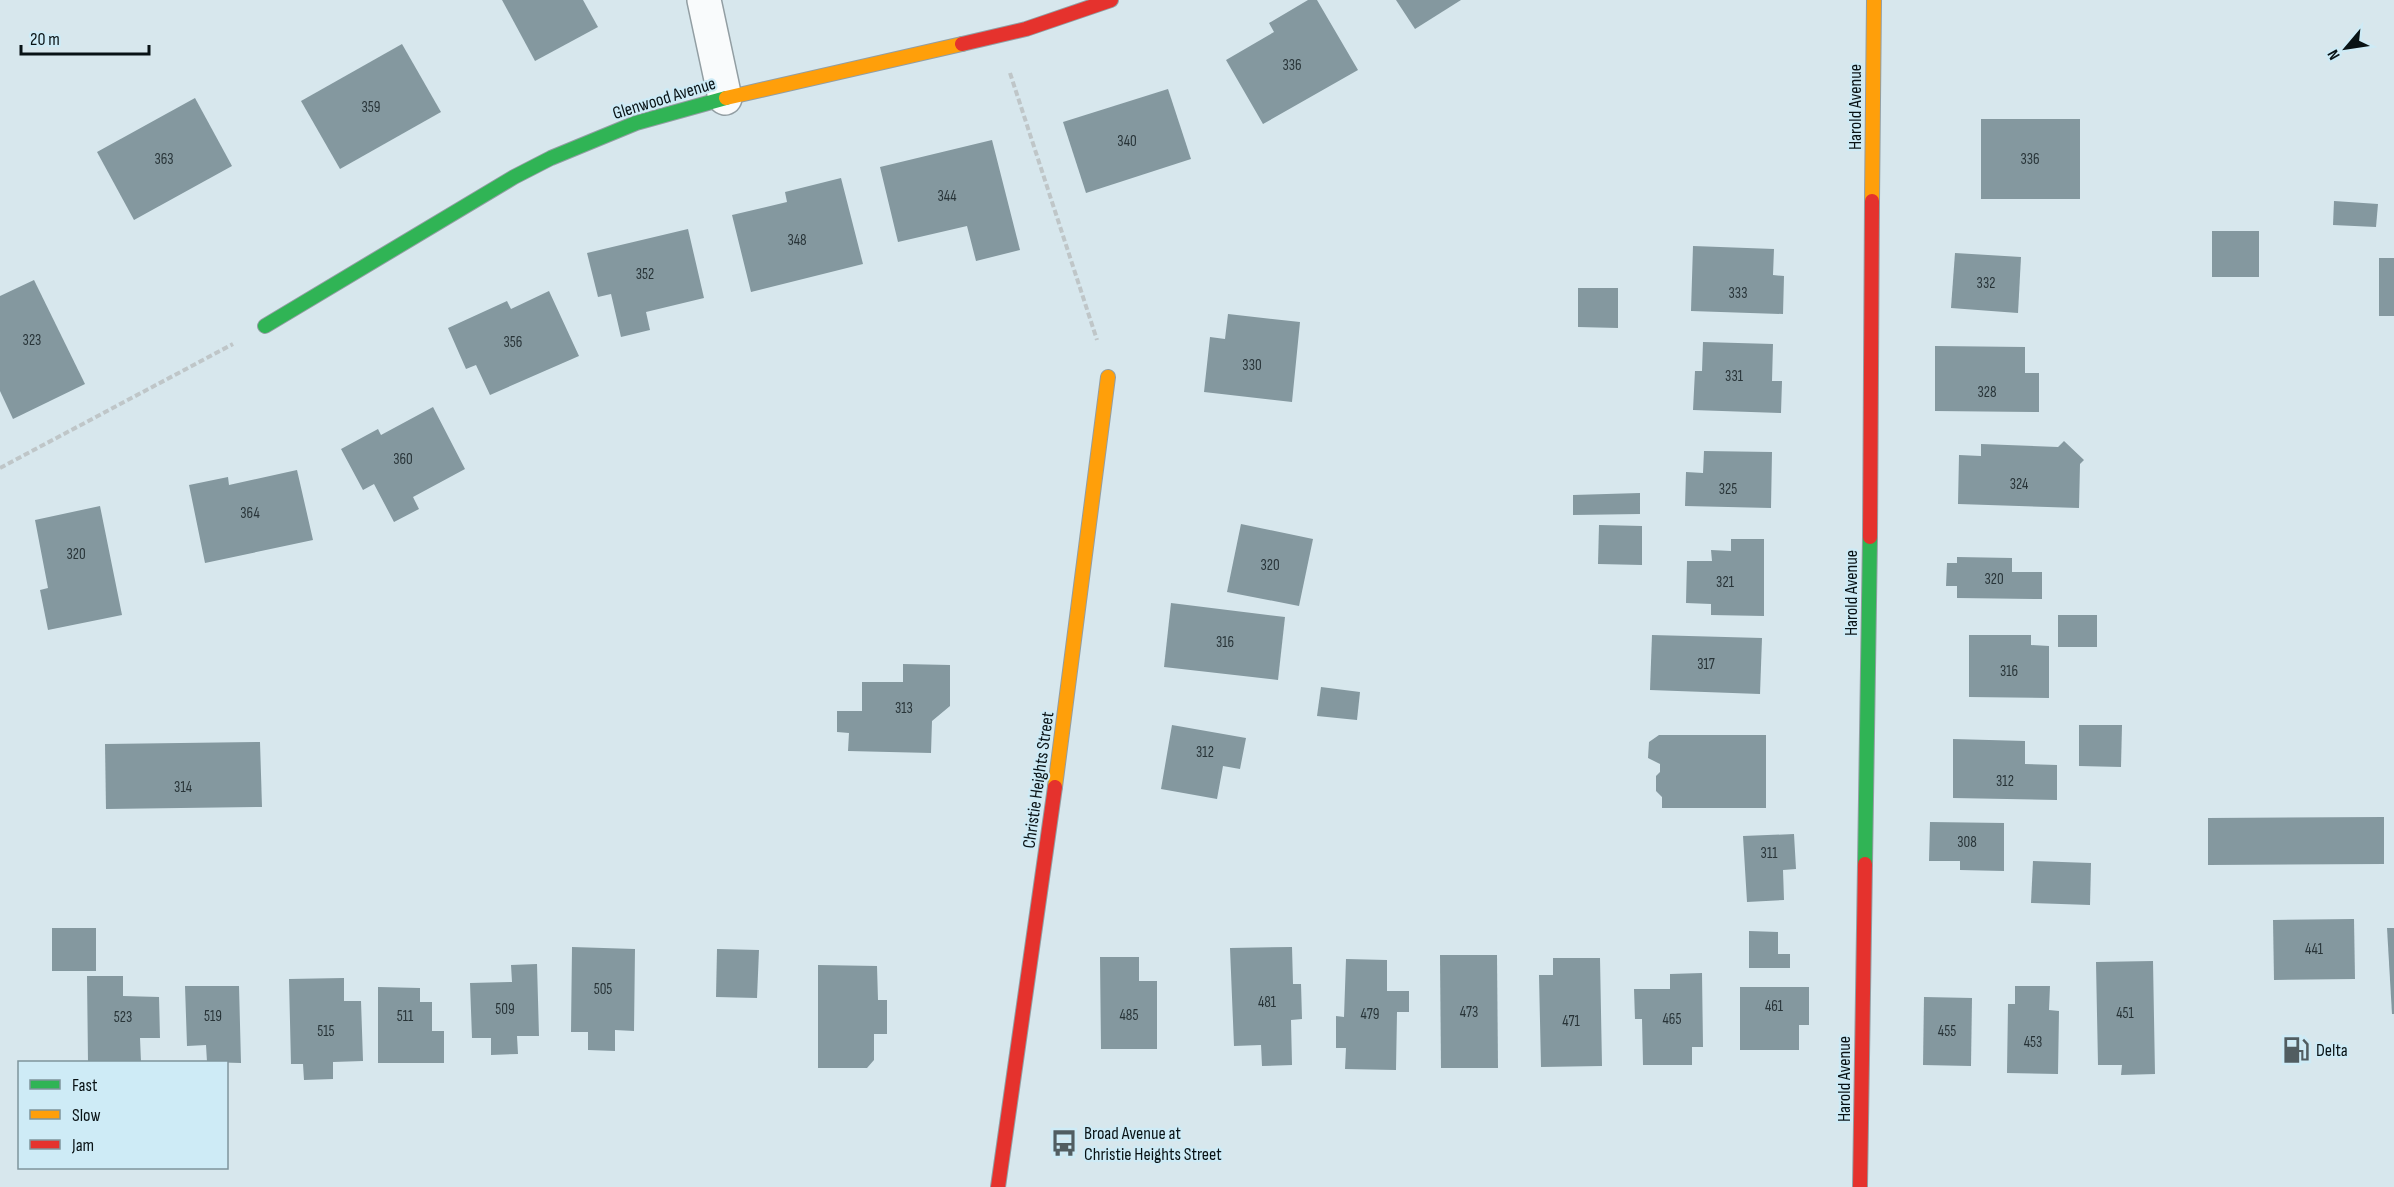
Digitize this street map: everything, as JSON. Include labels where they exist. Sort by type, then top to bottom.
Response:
[{"type":"street","points":[[704,0],[725,98]]},
{"type":"street","name":"Glenwood Avenue","points":[[265,326],[514,177],[551,158],[636,123],[725,98],[1026,29],[1111,0]]},
{"type":"street","name":"Harold Avenue","points":[[1860,1187],[1869,624],[1874,0]]},
{"type":"street","name":"Christie Heights Street","points":[[998,1187],[1058,768],[1108,377]]},
{"type":"path","points":[[998,35],[1108,377]]},
{"type":"path","points":[[0,468],[265,326]]},
{"type":"building","points":[[502,0],[583,0],[598,27],[535,61]]},
{"type":"building","points":[[1308,0],[1317,0],[1358,70],[1263,124],[1226,60],[1274,32],[1269,23]]},
{"type":"building","points":[[1396,0],[1461,0],[1415,29]]},
{"type":"building","points":[[402,44],[441,112],[340,169],[301,101]]},
{"type":"building","points":[[1168,89],[1191,159],[1086,193],[1063,122]]},
{"type":"building","points":[[195,98],[232,166],[134,220],[97,152]]},
{"type":"building","points":[[1981,119],[2080,119],[2080,199],[1981,199]]},
{"type":"building","points":[[992,140],[1020,250],[976,261],[967,226],[898,242],[880,167]]},
{"type":"building","points":[[841,178],[863,264],[751,292],[732,215],[787,202],[785,192]]},
{"type":"building","points":[[2334,201],[2378,204],[2376,227],[2333,225]]},
{"type":"building","points":[[688,229],[704,298],[646,312],[650,330],[621,337],[611,294],[598,297],[587,253]]},
{"type":"building","points":[[2212,231],[2259,231],[2259,277],[2212,277]]},
{"type":"building","points":[[1693,246],[1774,249],[1773,275],[1784,276],[1783,314],[1691,311]]},
{"type":"building","points":[[1955,253],[2021,257],[2018,313],[1951,308]]},
{"type":"building","points":[[2379,258],[2394,258],[2394,316],[2379,316]]},
{"type":"building","points":[[34,280],[85,384],[13,419],[0,391],[0,296]]},
{"type":"building","points":[[1578,288],[1618,288],[1618,328],[1578,327]]},
{"type":"building","points":[[549,291],[579,356],[490,395],[476,365],[466,369],[448,328],[507,301],[511,309]]},
{"type":"building","points":[[1228,314],[1300,322],[1292,402],[1204,392],[1210,337],[1225,339]]},
{"type":"building","points":[[1703,342],[1773,344],[1772,381],[1782,381],[1781,413],[1693,410],[1695,371],[1702,371]]},
{"type":"building","points":[[1935,346],[2025,347],[2025,373],[2039,373],[2039,412],[1935,411]]},
{"type":"building","points":[[433,407],[465,469],[413,497],[419,509],[394,522],[374,484],[363,490],[341,449],[378,429],[381,435]]},
{"type":"building","points":[[2064,441],[2084,460],[2080,464],[2079,508],[1958,504],[1959,455],[1981,456],[1981,444],[2058,447]]},
{"type":"building","points":[[1704,451],[1772,452],[1771,508],[1685,506],[1686,472],[1703,473]]},
{"type":"building","points":[[297,470],[313,540],[205,563],[189,485],[228,477],[229,485]]},
{"type":"building","points":[[1640,493],[1640,514],[1573,515],[1573,495]]},
{"type":"building","points":[[100,506],[122,615],[48,630],[40,590],[48,588],[35,520]]},
{"type":"building","points":[[1241,524],[1313,539],[1299,606],[1227,592]]},
{"type":"building","points":[[1599,525],[1642,526],[1642,565],[1598,564]]},
{"type":"building","points":[[1731,539],[1764,539],[1764,616],[1711,615],[1711,604],[1686,603],[1687,561],[1712,561],[1711,550],[1731,551]]},
{"type":"building","points":[[1957,557],[2012,558],[2012,572],[2042,572],[2042,599],[1957,598],[1957,586],[1946,586],[1947,563],[1957,563]]},
{"type":"building","points":[[1171,603],[1285,617],[1278,680],[1164,667]]},
{"type":"building","points":[[2058,615],[2097,615],[2097,647],[2058,647]]},
{"type":"building","points":[[1652,635],[1762,638],[1760,694],[1650,690]]},
{"type":"building","points":[[1969,635],[2031,635],[2031,645],[2049,646],[2049,698],[1969,697]]},
{"type":"building","points":[[903,664],[950,665],[950,706],[932,721],[931,753],[848,751],[849,733],[837,732],[837,711],[862,711],[862,682],[903,682]]},
{"type":"building","points":[[1321,687],[1360,692],[1357,720],[1317,716]]},
{"type":"building","points":[[1172,725],[1246,738],[1240,769],[1223,766],[1217,799],[1161,789]]},
{"type":"building","points":[[2079,725],[2122,725],[2121,767],[2079,766]]},
{"type":"building","points":[[1659,735],[1766,735],[1766,808],[1662,808],[1662,797],[1656,791],[1656,776],[1660,772],[1660,764],[1648,758],[1649,742]]},
{"type":"building","points":[[1953,739],[2025,741],[2025,764],[2057,765],[2057,800],[1953,798]]},
{"type":"building","points":[[260,742],[262,807],[106,809],[105,744]]},
{"type":"building","points":[[2384,817],[2384,864],[2208,865],[2208,818]]},
{"type":"building","points":[[1930,822],[2004,823],[2004,871],[1960,870],[1960,861],[1929,861]]},
{"type":"building","points":[[1794,834],[1796,869],[1783,870],[1784,900],[1747,902],[1743,836]]},
{"type":"building","points":[[2033,861],[2091,863],[2090,905],[2031,903]]},
{"type":"building","points":[[2354,919],[2355,979],[2274,980],[2273,920]]},
{"type":"building","points":[[52,928],[96,928],[96,971],[52,971]]},
{"type":"building","points":[[2387,928],[2394,928],[2394,1014],[2392,1014]]},
{"type":"building","points":[[1749,931],[1778,932],[1778,954],[1790,954],[1790,968],[1749,968]]},
{"type":"building","points":[[572,947],[635,949],[634,1031],[615,1030],[615,1051],[588,1050],[588,1032],[571,1032]]},
{"type":"building","points":[[1292,947],[1293,984],[1301,984],[1302,1019],[1291,1020],[1292,1065],[1262,1066],[1261,1045],[1234,1046],[1230,948]]},
{"type":"building","points":[[717,949],[759,950],[757,998],[716,997]]},
{"type":"building","points":[[1440,955],[1497,955],[1498,1068],[1441,1068]]},
{"type":"building","points":[[1100,957],[1139,957],[1139,981],[1157,981],[1157,1049],[1101,1049]]},
{"type":"building","points":[[1553,958],[1600,958],[1602,1066],[1541,1067],[1539,975],[1553,975]]},
{"type":"building","points":[[1346,959],[1387,960],[1387,991],[1409,991],[1409,1012],[1397,1012],[1396,1070],[1345,1069],[1346,1048],[1336,1048],[1336,1016],[1344,1017]]},
{"type":"building","points":[[2153,961],[2155,1074],[2121,1075],[2122,1065],[2098,1065],[2096,962]]},
{"type":"building","points":[[537,964],[539,1036],[517,1036],[518,1054],[491,1055],[491,1038],[472,1038],[470,983],[512,982],[511,965]]},
{"type":"building","points":[[818,965],[877,966],[878,1000],[887,1000],[887,1034],[874,1034],[874,1060],[867,1068],[818,1068]]},
{"type":"building","points":[[1702,973],[1703,1047],[1692,1047],[1692,1065],[1643,1065],[1642,1019],[1635,1019],[1634,989],[1670,989],[1670,974]]},
{"type":"building","points":[[87,976],[123,976],[123,996],[159,997],[160,1038],[140,1038],[141,1061],[88,1061]]},
{"type":"building","points":[[344,978],[344,1001],[361,1001],[363,1061],[333,1062],[333,1079],[304,1080],[303,1064],[291,1064],[289,979]]},
{"type":"building","points":[[185,986],[239,986],[241,1063],[207,1061],[206,1045],[187,1046]]},
{"type":"building","points":[[2015,986],[2050,986],[2049,1010],[2059,1011],[2058,1074],[2007,1073],[2008,1004],[2015,1004]]},
{"type":"building","points":[[378,987],[420,988],[420,1002],[432,1002],[432,1031],[444,1031],[444,1063],[378,1063]]},
{"type":"building","points":[[1740,987],[1809,987],[1809,1025],[1799,1025],[1799,1050],[1740,1050]]},
{"type":"building","points":[[1924,997],[1972,998],[1971,1066],[1923,1065]]},
{"type":"traffic: fast","points":[[265,326],[514,177],[551,158],[636,123],[726,98]]},
{"type":"traffic: fast","points":[[1865,864],[1870,537]]},
{"type":"traffic: slow","points":[[1872,201],[1874,0]]},
{"type":"traffic: slow","points":[[726,98],[962,44]]},
{"type":"traffic: slow","points":[[1055,787],[1108,377]]},
{"type":"traffic: jam","points":[[962,44],[1026,29],[1111,0]]},
{"type":"traffic: jam","points":[[1870,537],[1872,201]]},
{"type":"traffic: jam","points":[[998,1187],[1055,787]]},
{"type":"traffic: jam","points":[[1860,1187],[1865,864]]},
{"type":"place","name":"Delta","points":[[2296,1050]]},
{"type":"place","name":"Broad Avenue at Christie Heights Street","points":[[1064,1143]]}]
